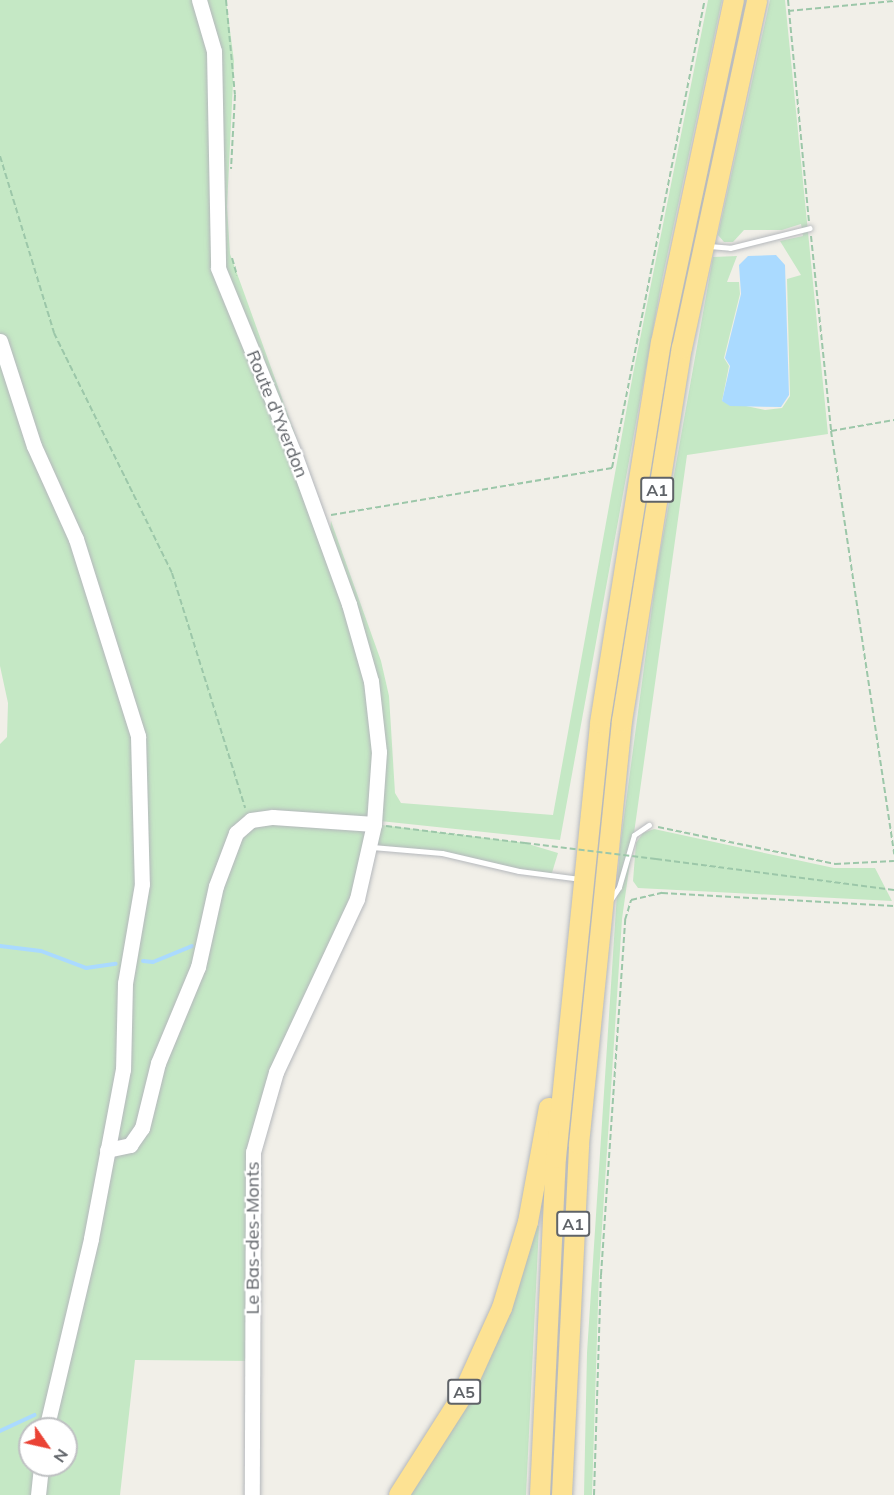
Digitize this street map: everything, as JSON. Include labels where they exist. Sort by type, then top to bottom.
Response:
[{"type":"highway","name":"A1","points":[[540,1495],[550,1247],[581,879],[646,428],[735,0]]},
{"type":"highway","name":"A1","points":[[562,1495],[578,1155],[600,907],[638,612],[702,244],[757,0]]},
{"type":"highway","name":"A5","points":[[399,1495],[462,1396],[505,1298],[528,1222],[569,1005]]},
{"type":"street","name":"Route d'Yverdon","points":[[199,0],[214,51],[218,268],[325,513],[371,681],[379,752],[374,824]]},
{"type":"street","points":[[0,341],[34,446],[76,539],[138,735],[141,901],[125,983],[123,1069],[49,1417]]},
{"type":"street","points":[[107,1150],[130,1144],[142,1128],[158,1063],[198,967],[227,851],[236,833],[251,820],[273,817],[374,824]]},
{"type":"street","name":"Le Bas-des-Monts","points":[[252,1495],[253,1152],[273,1080],[342,938],[370,847],[374,824]]},
{"type":"street","points":[[38,1495],[40,1477]]},
{"type":"lane","points":[[702,244],[730,248],[810,228]]},
{"type":"lane","points":[[600,907],[619,887],[634,835],[650,825]]},
{"type":"lane","points":[[370,847],[442,853],[503,868],[581,879]]},
{"type":"path","points":[[226,0],[235,95],[230,179]]},
{"type":"path","points":[[325,513],[612,468],[705,0]]},
{"type":"path","points":[[788,0],[831,430],[894,854]]},
{"type":"path","points":[[788,11],[894,1]]},
{"type":"path","points":[[0,156],[29,263],[54,333],[110,454],[164,552],[226,756],[251,820]]},
{"type":"path","points":[[231,254],[237,277]]},
{"type":"path","points":[[831,430],[894,420]]},
{"type":"path","points":[[374,824],[894,890]]},
{"type":"path","points":[[650,825],[835,864],[894,861]]},
{"type":"path","points":[[594,1495],[601,1275],[625,920],[631,900],[662,893],[894,906]]},
{"type":"green space","points":[[0,0],[197,0],[212,51],[216,269],[275,405],[371,681],[374,824],[525,843],[558,853],[551,876],[453,855],[370,847],[260,1121],[254,1361],[135,1360],[120,1495],[0,1495],[0,744],[7,737],[8,703],[0,666]]},
{"type":"green space","points":[[202,0],[226,0],[234,61],[227,207],[230,254],[321,506],[220,268],[217,51]]},
{"type":"green space","points":[[708,0],[722,0],[662,280],[560,840],[380,821],[383,730],[330,532],[331,521],[381,661],[389,696],[395,793],[401,803],[553,815],[633,374]]},
{"type":"green space","points":[[770,0],[785,0],[828,434],[687,455],[622,919],[599,1274],[592,1495],[584,1495],[587,1353],[620,847],[657,570],[713,257],[737,256],[727,282],[739,282],[740,294],[724,358],[729,366],[722,401],[765,410],[782,408],[790,396],[787,279],[801,275],[780,241],[803,236],[801,224],[782,230],[744,230],[733,242],[724,242],[718,235]]},
{"type":"green space","points":[[654,829],[834,868],[875,868],[892,901],[638,888],[633,881],[636,843],[643,833]]},
{"type":"green space","points":[[534,1225],[539,1226],[526,1495],[407,1495]]},
{"type":"water","points":[[776,255],[785,265],[789,395],[781,407],[730,406],[722,401],[730,366],[725,358],[741,294],[739,265],[748,256]]},
{"type":"waterway","points":[[0,946],[41,951],[86,968],[116,964]]},
{"type":"waterway","points":[[143,961],[153,962],[192,946]]},
{"type":"waterway","points":[[0,1431],[34,1415]]}]
